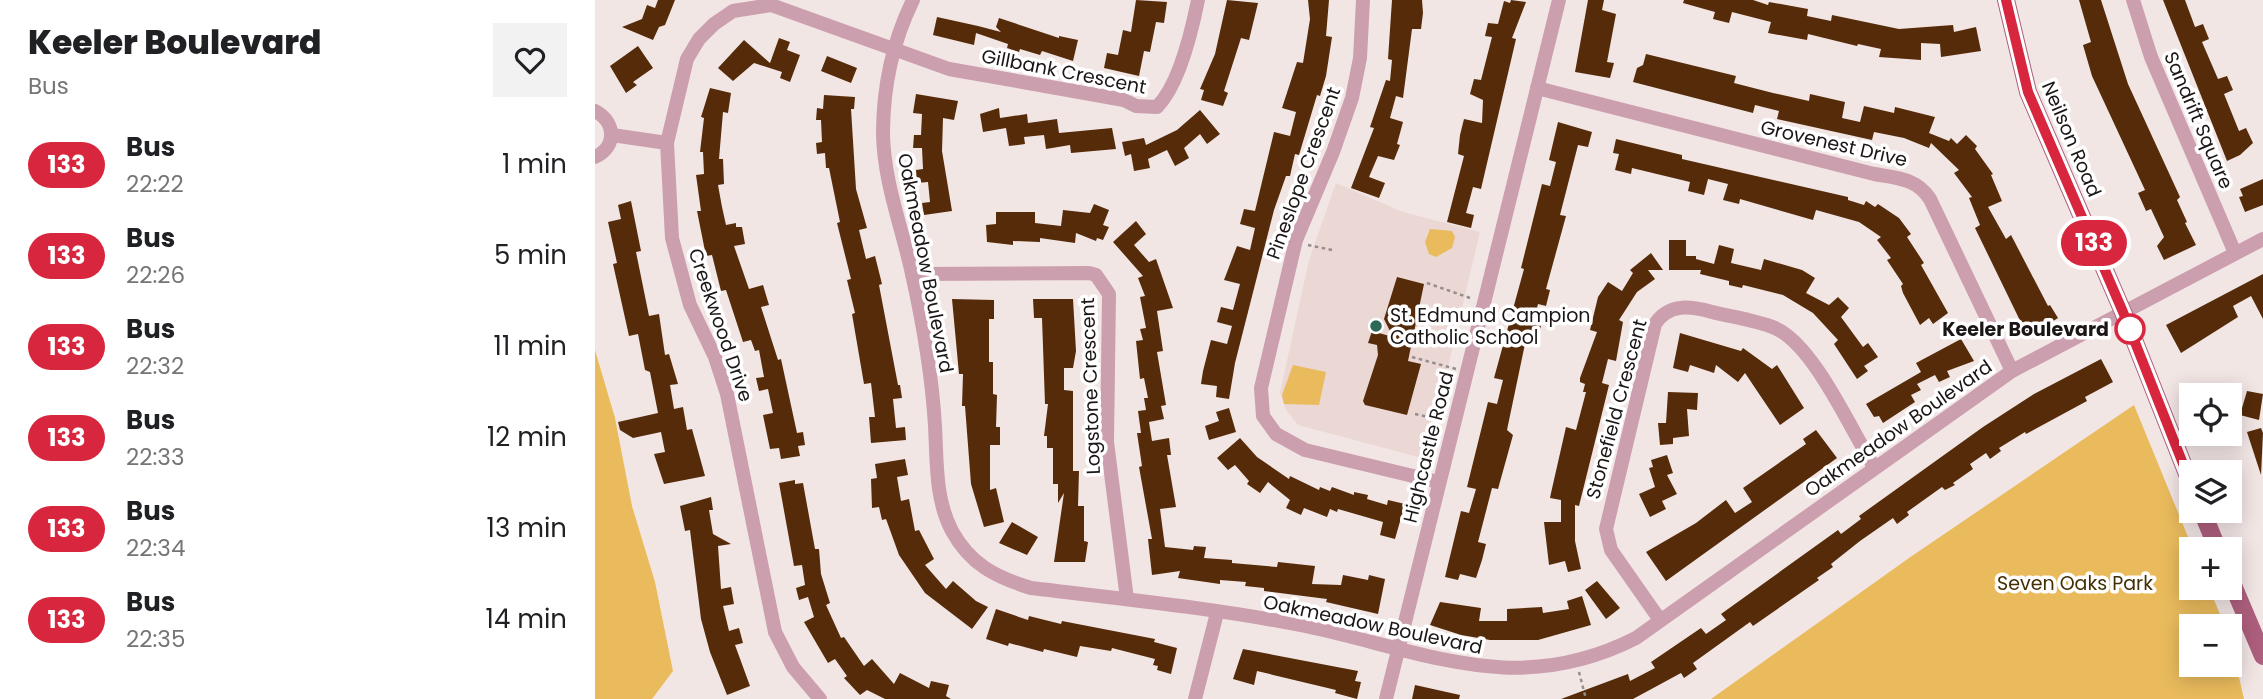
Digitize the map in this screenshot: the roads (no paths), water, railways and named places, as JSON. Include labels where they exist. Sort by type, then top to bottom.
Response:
[{"type":"main road","name":"Neilson Road","points":[[2006,0],[2028,92],[2123,312],[2182,460]]},
{"type":"main road","points":[[2239,600],[2263,656]]},
{"type":"street","name":"Oakmeadow Boulevard","points":[[913,0],[894,50],[885,106],[885,164],[912,274],[934,402],[941,498],[948,522],[961,547],[983,569],[1031,588],[1127,599],[1303,626],[1398,650],[1491,668],[1546,667],[1576,662],[1617,647],[1660,620],[2012,371],[2123,312]]},
{"type":"street","name":"Gillbank Crescent","points":[[894,50],[949,69],[1124,100],[1136,106],[1157,107],[1167,93],[1181,59],[1198,0]]},
{"type":"street","name":"Pineslope Crescent","points":[[1363,0],[1360,58],[1352,99],[1295,243],[1261,388],[1263,415],[1276,434],[1305,450],[1438,482]]},
{"type":"street","name":"Highcastle Road","points":[[1386,699],[1559,0]]},
{"type":"street","name":"Sandrift Square","points":[[2133,0],[2151,57],[2235,253]]},
{"type":"street","name":"Creekwood Drive","points":[[820,699],[793,667],[775,632],[727,394],[715,357],[690,305],[672,238],[667,143],[687,59],[699,38],[733,11],[771,3],[894,50]]},
{"type":"street","name":"Grovenest Drive","points":[[1537,89],[1874,174],[1911,180],[1922,187],[1930,199],[2012,371]]},
{"type":"street","points":[[595,111],[608,121],[612,135],[606,150],[595,157]]},
{"type":"street","points":[[612,135],[667,143]]},
{"type":"street","points":[[2123,312],[2263,239]]},
{"type":"street","name":"Logstone Crescent","points":[[912,274],[1089,273],[1105,285],[1109,294],[1107,442],[1127,599]]},
{"type":"street","name":"Stonefield Crescent","points":[[1660,620],[1611,551],[1606,529],[1655,324],[1660,316],[1674,308],[1698,308],[1775,328],[1797,342],[1874,467]]},
{"type":"street","points":[[1195,699],[1217,613]]},
{"type":"place","name":"St. Edmund Campion Catholic School","points":[[1376,326]]},
{"type":"place","name":"Keeler Boulevard","points":[[2130,329]]},
{"type":"park label","name":"Seven Oaks Park","points":[[2075,583]]}]
